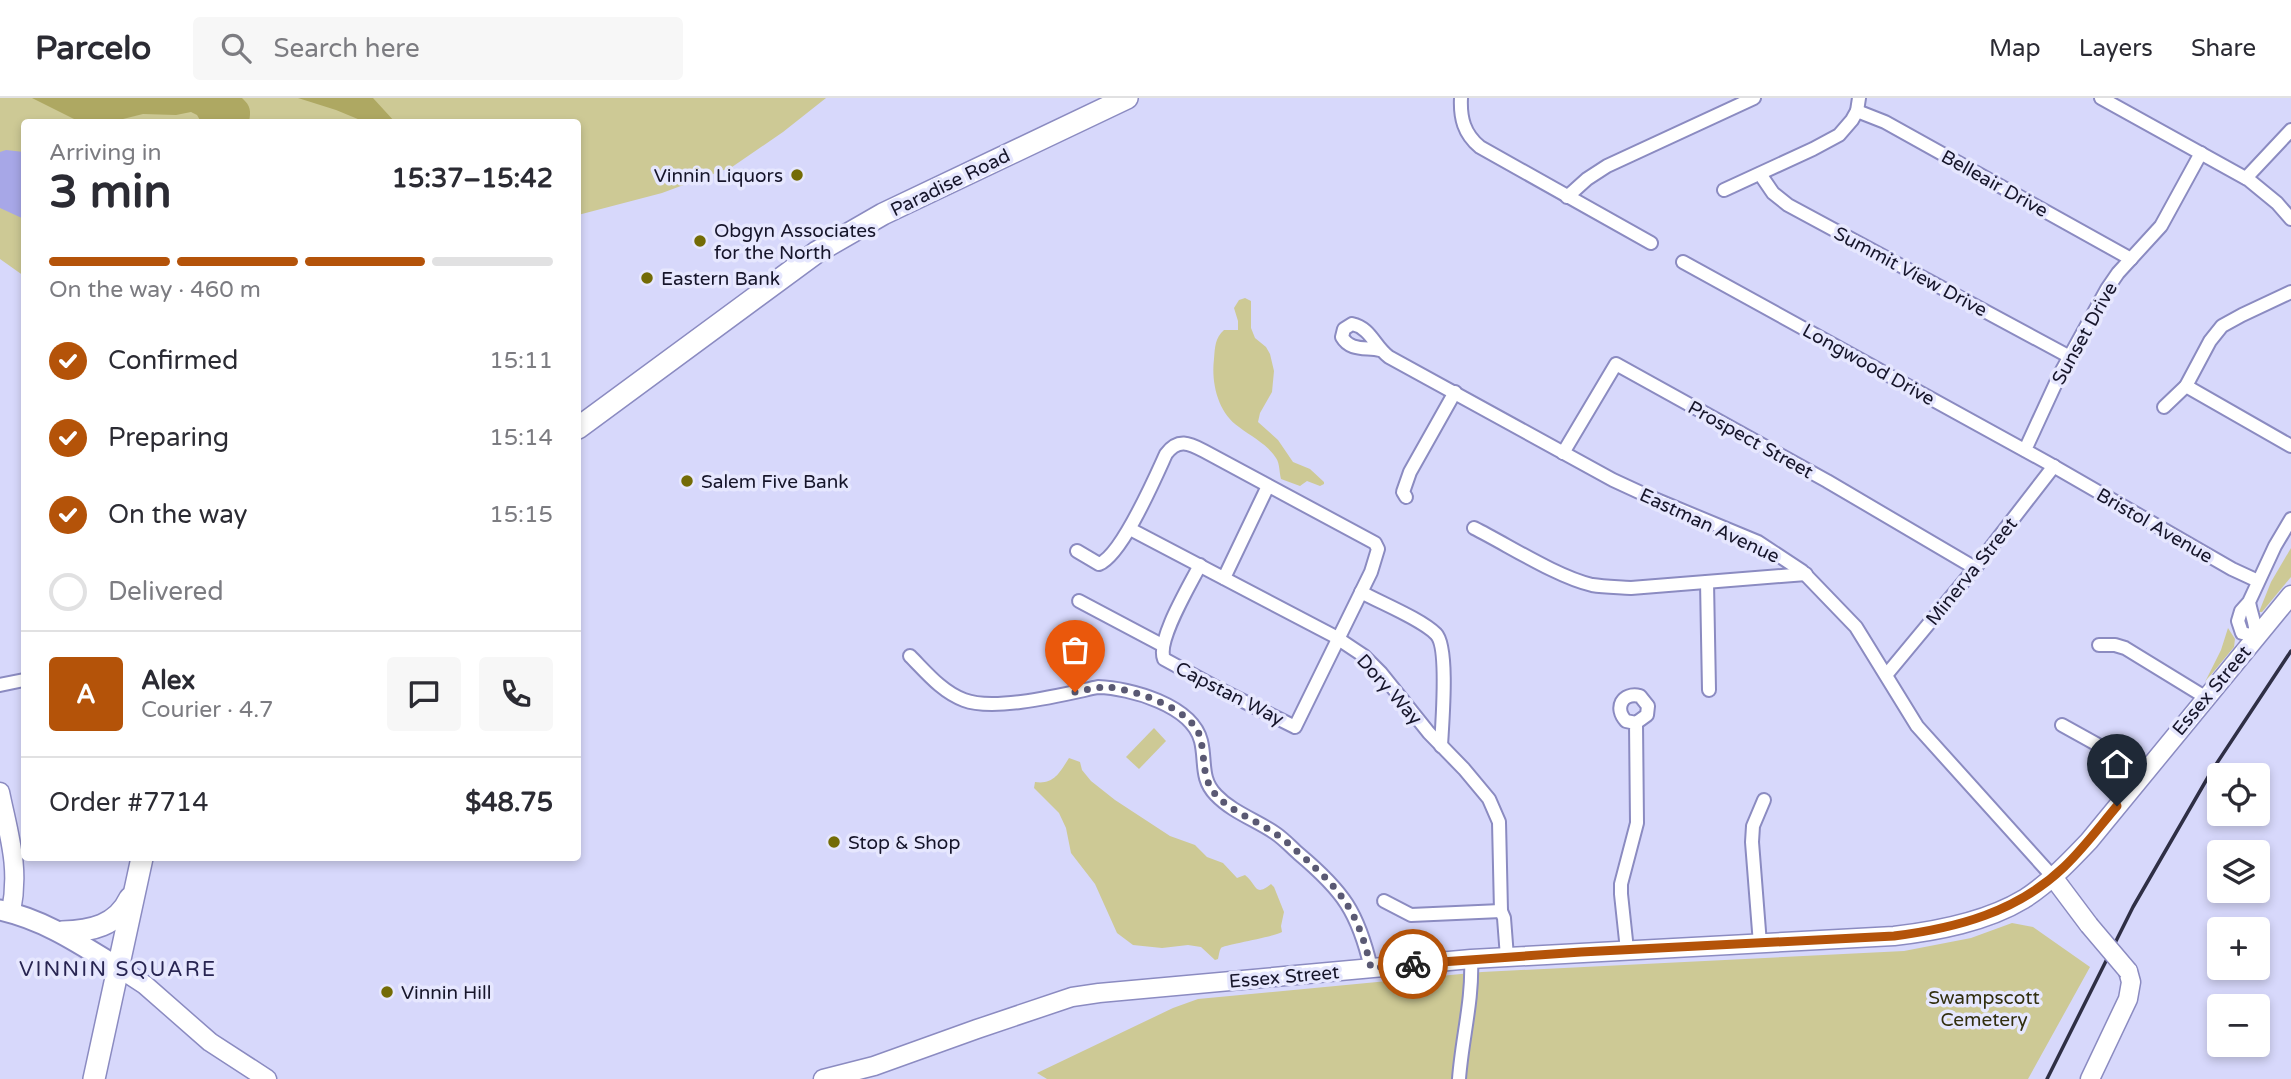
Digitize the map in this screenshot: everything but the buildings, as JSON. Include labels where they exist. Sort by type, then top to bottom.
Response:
[{"type":"highway","name":"Paradise Road","points":[[581,426],[770,285],[840,238],[883,214],[1127,98]]},
{"type":"highway","points":[[94,1079],[141,861]]},
{"type":"highway","points":[[62,932],[91,930],[115,919],[123,911],[134,890]]},
{"type":"main road","name":"Essex Street","points":[[823,1079],[874,1066],[976,1028],[1072,997],[1099,993],[1471,959],[1894,936],[1947,927],[1995,913],[2011,906],[2053,877],[2088,841],[2291,595]]},
{"type":"main road","points":[[0,792],[15,864],[15,894],[5,911],[62,932],[119,968],[145,985],[210,1042],[267,1079]]},
{"type":"main road","points":[[2053,877],[2128,971],[2131,982],[2128,999],[2090,1079]]},
{"type":"street","points":[[1461,98],[1463,122],[1472,141],[1527,175],[1651,243]]},
{"type":"street","points":[[1567,197],[1607,166],[1754,98]]},
{"type":"street","points":[[2101,98],[2246,178],[2277,203],[2291,219]]},
{"type":"street","points":[[1724,190],[1839,135],[1852,120],[1858,105]]},
{"type":"street","name":"Belleair Drive","points":[[1858,105],[2131,259]]},
{"type":"street","points":[[2246,178],[2291,130]]},
{"type":"street","name":"Sunset Drive","points":[[2025,450],[2070,357],[2107,289],[2161,226],[2201,153]]},
{"type":"street","name":"Summit View Drive","points":[[1760,174],[1773,193],[1788,205],[2070,357]]},
{"type":"street","name":"Longwood Drive","points":[[1683,262],[2054,466]]},
{"type":"street","points":[[2164,407],[2186,386],[2210,341],[2222,326],[2291,292]]},
{"type":"street","name":"Eastman Avenue","points":[[1380,350],[1563,453],[1652,498],[1758,542],[1790,561],[1856,627],[1917,726],[2053,877]]},
{"type":"street","name":"Prospect Street","points":[[1563,453],[1616,364],[1827,481],[1975,568]]},
{"type":"street","points":[[2186,386],[2291,446]]},
{"type":"street","points":[[1406,497],[1403,492],[1410,472],[1455,392]]},
{"type":"street","points":[[1077,551],[1099,564],[1104,562],[1130,528],[1171,447],[1186,443],[1375,544],[1378,549],[1374,563],[1337,637]]},
{"type":"street","name":"Minerva Street","points":[[1887,674],[1975,568],[2054,466]]},
{"type":"street","name":"Bristol Avenue","points":[[2054,466],[2232,569],[2258,581]]},
{"type":"street","points":[[1224,578],[1268,486]]},
{"type":"street","points":[[2256,636],[2256,623],[2250,614],[2249,602],[2291,519]]},
{"type":"street","name":"Dory Way","points":[[1130,528],[1337,637],[1364,656],[1381,673],[1489,799],[1495,810],[1499,822],[1502,911],[1507,957]]},
{"type":"street","points":[[1474,528],[1564,574],[1592,585],[1631,588],[1806,575]]},
{"type":"street","points":[[1079,601],[1162,645],[1199,565]]},
{"type":"street","points":[[1707,582],[1709,690]]},
{"type":"street","points":[[1361,592],[1422,624],[1439,639],[1443,657],[1441,746]]},
{"type":"street","name":"Capstan Way","points":[[1162,645],[1164,659],[1295,727],[1337,637]]},
{"type":"street","points":[[2099,645],[2115,645],[2136,653],[2206,697]]},
{"type":"street","points":[[910,656],[943,688],[971,702],[990,705],[1110,687],[1140,695],[1183,714],[1198,732],[1202,744],[1204,774],[1211,790],[1226,804],[1275,833],[1329,880],[1353,915],[1364,937],[1371,968]]},
{"type":"street","points":[[0,685],[21,681]]},
{"type":"street","points":[[1627,950],[1621,894],[1637,823],[1636,723]]},
{"type":"street","points":[[2062,725],[2145,771]]},
{"type":"street","points":[[1759,944],[1752,842],[1753,826],[1764,800]]},
{"type":"street","points":[[1384,901],[1411,915],[1502,911]]},
{"type":"street","points":[[1459,1079],[1471,1002],[1471,959]]},
{"type":"green space","points":[[0,98],[826,98],[732,167],[662,193],[581,214],[581,119],[21,119],[21,274],[0,259]]},
{"type":"green space","points":[[1245,298],[1251,301],[1251,328],[1255,338],[1270,354],[1274,371],[1272,392],[1258,422],[1278,440],[1293,462],[1310,469],[1324,482],[1320,486],[1307,481],[1300,486],[1281,479],[1278,463],[1272,453],[1232,421],[1221,406],[1213,368],[1216,343],[1224,330],[1238,330],[1234,308],[1239,300]]},
{"type":"green space","points":[[2291,548],[2291,577],[2262,612],[2259,612],[2271,582]]},
{"type":"green space","points":[[2228,628],[2235,639],[2234,647],[2205,682],[2221,650]]},
{"type":"green space","points":[[1154,728],[1166,741],[1139,769],[1126,757]]},
{"type":"green space","points":[[1069,758],[1080,762],[1082,770],[1091,781],[1115,800],[1170,836],[1195,845],[1207,857],[1223,863],[1237,878],[1245,875],[1258,890],[1271,884],[1284,912],[1282,932],[1221,948],[1218,959],[1215,960],[1201,947],[1188,945],[1162,948],[1133,945],[1117,933],[1095,884],[1071,853],[1066,828],[1059,813],[1034,788],[1035,782],[1047,781],[1056,776]]},
{"type":"green space","name":"Swampscott Cemetery","points":[[2012,923],[2033,927],[2090,967],[2028,1079],[1047,1079],[1037,1073],[1173,1008],[1198,999],[1482,972],[1904,951],[1971,938]]},
{"type":"shaded area","points":[[32,98],[242,98],[249,106],[250,115],[249,119],[199,119],[191,112],[176,115],[143,114],[123,119],[74,119]]},
{"type":"shaded area","points":[[298,98],[373,98],[392,119],[358,119]]},
{"type":"water","points":[[0,152],[21,152],[21,218],[0,208]]},
{"type":"railway","points":[[2047,1079],[2133,907],[2211,772],[2291,651]]},
{"type":"way so far","points":[[1075,692],[1110,687],[1140,695],[1183,714],[1198,732],[1202,744],[1204,774],[1211,790],[1226,804],[1275,833],[1329,880],[1344,898],[1364,937],[1371,968],[1413,964]]},
{"type":"place","name":"Vinnin Liquors","points":[[797,175]]},
{"type":"place","name":"Obgyn Associates for the North","points":[[700,241]]},
{"type":"place","name":"Eastern Bank","points":[[647,278]]},
{"type":"place","name":"Salem Five Bank","points":[[687,481]]},
{"type":"place","name":"Stop & Shop","points":[[834,842]]},
{"type":"place","name":"Vinnin Hill","points":[[387,992]]},
{"type":"district","name":"VINNIN SQUARE","points":[[118,969]]},
{"type":"route","points":[[1413,964],[1581,952],[1894,936],[1936,929],[1995,913],[2025,898],[2066,866],[2117,806]]}]
